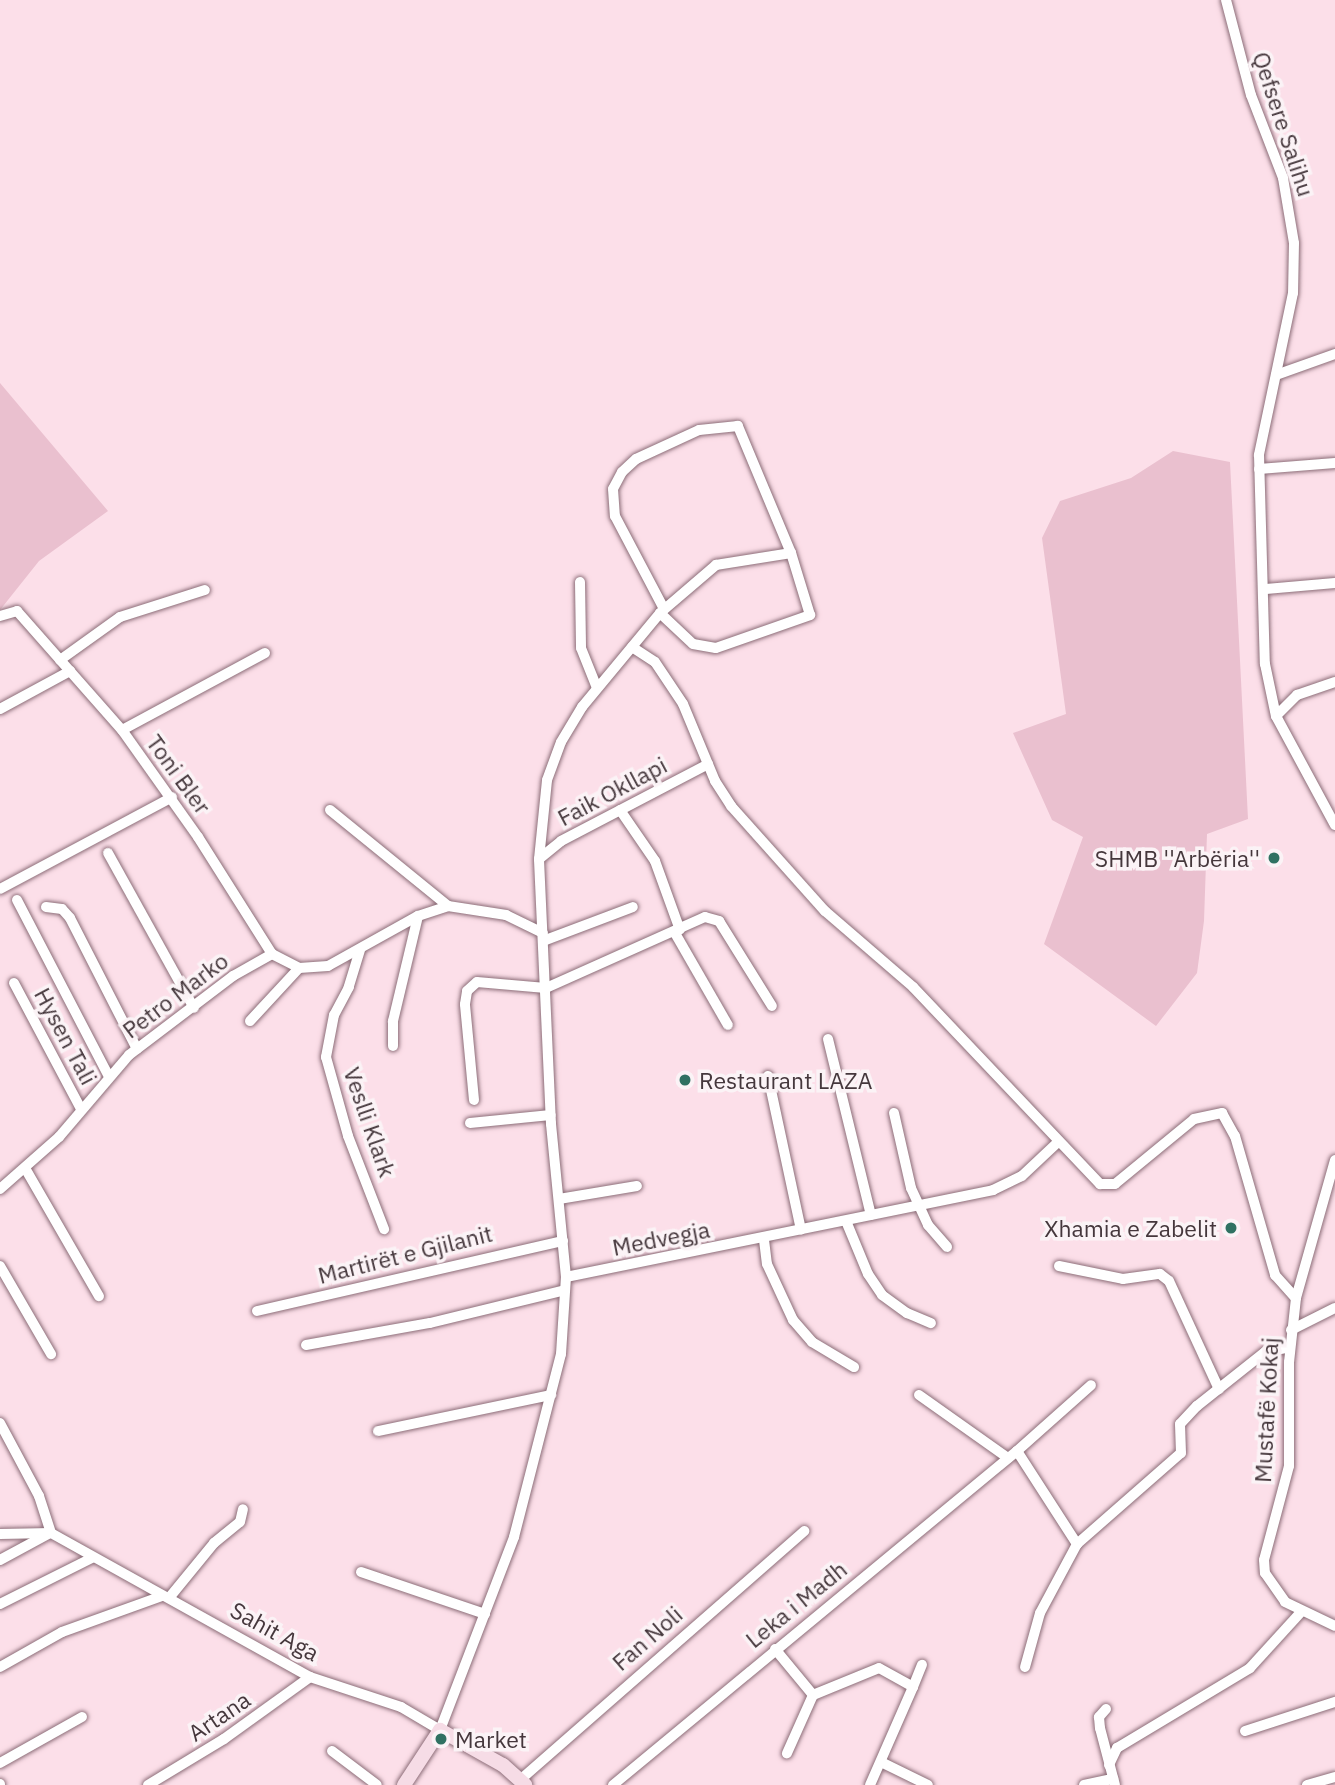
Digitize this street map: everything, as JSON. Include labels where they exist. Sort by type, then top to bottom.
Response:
[{"type":"street","name":"Qefsere Salihu","points":[[1227,0],[1248,85],[1290,210],[1293,293],[1259,469],[1266,589],[1265,664],[1276,716],[1335,825]]},
{"type":"street","points":[[1276,375],[1335,354]]},
{"type":"street","points":[[738,426],[791,553],[811,610],[806,619],[716,648],[693,644],[662,611],[615,516],[613,489],[622,472],[636,460],[699,429],[738,426]]},
{"type":"street","points":[[1259,469],[1335,463]]},
{"type":"street","points":[[404,1785],[440,1730],[514,1538],[561,1354],[566,1277],[551,1115],[539,859],[547,780],[561,742],[597,688],[662,611],[716,565],[791,553]]},
{"type":"street","points":[[580,582],[582,648],[597,688]]},
{"type":"street","points":[[1266,589],[1335,583]]},
{"type":"street","points":[[60,660],[120,617],[205,590]]},
{"type":"street","points":[[0,615],[17,611],[122,730]]},
{"type":"street","points":[[632,647],[644,650],[673,688],[708,764],[731,806],[825,911],[861,946],[913,987],[1057,1143],[1107,1187],[1194,1119],[1222,1113],[1235,1136],[1275,1275],[1296,1298]]},
{"type":"street","name":"Toni Bler","points":[[265,653],[122,730],[172,797],[272,954]]},
{"type":"street","points":[[0,709],[70,671]]},
{"type":"street","points":[[1276,716],[1297,695],[1335,682]]},
{"type":"street","name":"Faik Okllapi","points":[[539,859],[561,841],[708,764]]},
{"type":"street","points":[[0,889],[172,797]]},
{"type":"street","points":[[330,810],[448,906]]},
{"type":"street","points":[[620,810],[655,861],[677,932],[728,1025]]},
{"type":"street","points":[[108,853],[194,1008]]},
{"type":"street","name":"Petro Marko","points":[[17,900],[108,1077]]},
{"type":"street","points":[[272,954],[299,968],[328,966],[418,916],[448,906],[506,915],[543,937]]},
{"type":"street","points":[[543,937],[633,906]]},
{"type":"street","points":[[46,907],[62,909],[70,918],[137,1049]]},
{"type":"street","points":[[393,1046],[393,1021],[418,916]]},
{"type":"street","points":[[474,1100],[465,1004],[472,984],[546,988],[677,932],[705,917],[719,921],[772,1006]]},
{"type":"street","name":"Veslli Klark","points":[[360,950],[349,987],[334,1015],[326,1057],[348,1136],[384,1228]]},
{"type":"street","name":"Petro Marko","points":[[0,1189],[59,1137],[108,1077],[137,1049],[233,976],[272,954]]},
{"type":"street","points":[[250,1021],[299,968]]},
{"type":"street","name":"Hysen Tali","points":[[14,983],[81,1109]]},
{"type":"street","points":[[828,1039],[871,1215]]},
{"type":"street","points":[[768,1076],[801,1230]]},
{"type":"street","points":[[894,1113],[917,1204],[947,1247]]},
{"type":"street","points":[[470,1123],[551,1115]]},
{"type":"street","name":"Medvegja","points":[[566,1277],[764,1240],[917,1204],[993,1190],[1022,1176],[1057,1143]]},
{"type":"street","name":"Mustafë Kokaj","points":[[1335,1160],[1296,1298],[1290,1347],[1289,1466],[1265,1560],[1265,1573],[1275,1591],[1300,1613],[1335,1626]]},
{"type":"street","points":[[25,1168],[99,1296]]},
{"type":"street","points":[[559,1199],[637,1186]]},
{"type":"street","points":[[846,1221],[868,1274],[882,1295],[906,1313],[931,1323]]},
{"type":"street","points":[[764,1240],[771,1273],[793,1320],[812,1342],[854,1367]]},
{"type":"street","name":"Martirët e Gjilanit","points":[[257,1311],[563,1241]]},
{"type":"street","points":[[0,1265],[51,1354]]},
{"type":"street","points":[[1059,1266],[1123,1279],[1160,1274],[1169,1281],[1219,1389]]},
{"type":"street","points":[[306,1345],[430,1323],[565,1290]]},
{"type":"street","points":[[1291,1330],[1335,1308]]},
{"type":"street","points":[[1025,1667],[1040,1613],[1077,1544],[1102,1517],[1181,1453],[1180,1424],[1265,1352],[1290,1347]]},
{"type":"street","name":"Leka i Madh","points":[[613,1785],[1013,1455],[1091,1385]]},
{"type":"street","points":[[378,1431],[551,1395]]},
{"type":"street","points":[[919,1395],[1013,1455],[1077,1544]]},
{"type":"street","points":[[0,1423],[39,1496],[51,1533]]},
{"type":"street","points":[[0,1667],[62,1632],[165,1597],[214,1543],[240,1522],[243,1509]]},
{"type":"street","name":"Fan Noli","points":[[523,1782],[804,1531]]},
{"type":"street","points":[[0,1534],[51,1533]]},
{"type":"street","points":[[0,1560],[51,1533]]},
{"type":"street","name":"Sahit Aga","points":[[51,1533],[310,1677],[401,1707],[440,1730]]},
{"type":"street","points":[[0,1604],[92,1558]]},
{"type":"street","points":[[362,1572],[485,1614]]},
{"type":"street","points":[[1109,1765],[1117,1748],[1250,1668],[1300,1613]]},
{"type":"street","points":[[775,1649],[813,1695]]},
{"type":"street","points":[[870,1785],[883,1763],[922,1665]]},
{"type":"street","points":[[787,1753],[813,1695],[879,1668],[913,1688]]},
{"type":"street","name":"Artana","points":[[148,1785],[224,1740],[310,1677]]},
{"type":"street","points":[[1245,1731],[1335,1702]]},
{"type":"street","points":[[1084,1785],[1114,1782],[1100,1717],[1106,1709]]},
{"type":"street","points":[[0,1763],[82,1717]]},
{"type":"street","points":[[440,1730],[523,1782]]},
{"type":"street","points":[[332,1751],[377,1785]]},
{"type":"street","points":[[883,1763],[928,1785]]},
{"type":"street","points":[[1307,1785],[1335,1777]]},
{"type":"shaded area","points":[[0,383],[108,511],[39,561],[0,610]]},
{"type":"shaded area","points":[[1173,451],[1230,462],[1248,819],[1207,834],[1204,921],[1197,973],[1156,1026],[1044,944],[1083,837],[1052,820],[1013,733],[1066,714],[1042,538],[1060,501],[1131,478]]},
{"type":"place","name":"SHMB ''Arbëria''","points":[[1274,858]]},
{"type":"place","name":"Restaurant LAZA","points":[[685,1080]]},
{"type":"place","name":"Xhamia e Zabelit","points":[[1231,1228]]},
{"type":"place","name":"Market","points":[[441,1739]]}]
